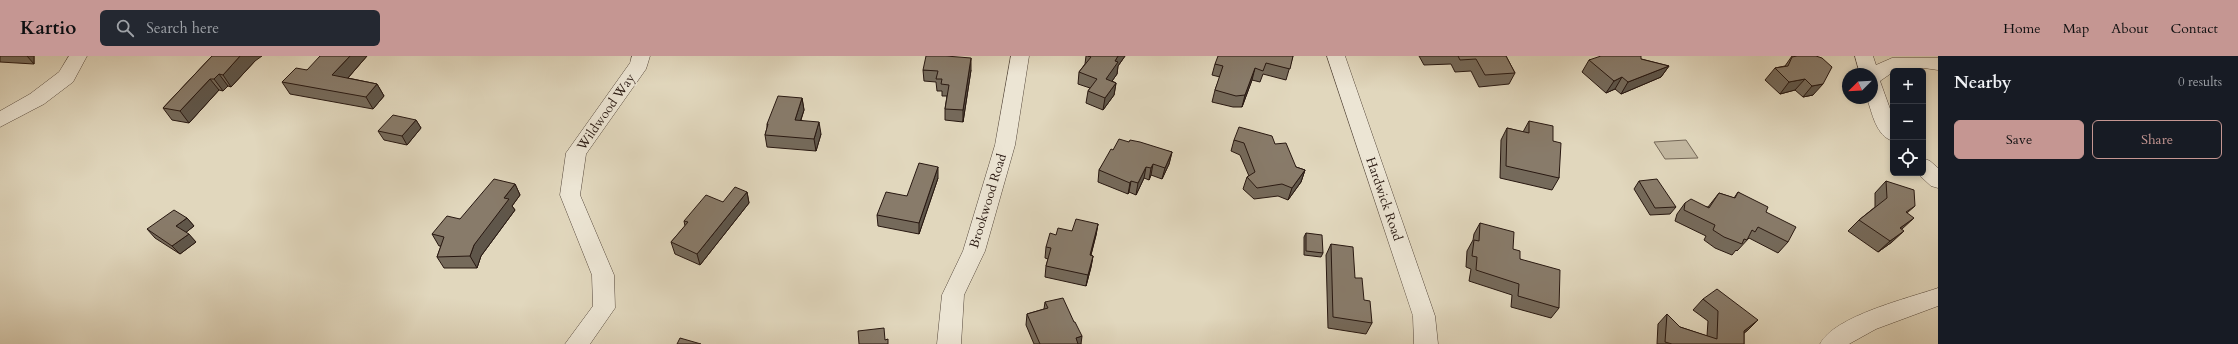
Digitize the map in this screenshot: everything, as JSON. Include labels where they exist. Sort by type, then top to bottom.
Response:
[{"type":"street","points":[[0,120],[37,99],[66,77],[78,56]]},
{"type":"street","name":"Wildwood Way","points":[[577,344],[604,308],[603,275],[570,195],[576,153],[639,64],[641,56]]},
{"type":"street","name":"Brookwood Road","points":[[949,344],[953,295],[974,251],[1004,145],[1020,56]]},
{"type":"street","name":"Hardwick Road","points":[[1336,56],[1424,316],[1426,344]]},
{"type":"street","points":[[1864,56],[1867,68]]},
{"type":"street","points":[[1878,74],[1892,64],[1925,61]]},
{"type":"street","points":[[1878,101],[1885,123],[1890,130]]},
{"type":"street","points":[[1926,169],[1938,180]]},
{"type":"street","points":[[1832,344],[1841,336],[1884,316],[1938,298]]},
{"type":"shaded area","points":[[1686,140],[1698,158],[1665,159],[1654,142]]},
{"type":"building","points":[[212,56],[240,56],[223,75],[219,74],[214,79],[210,79],[180,111],[163,108]]},
{"type":"building","points":[[320,56],[350,56],[332,75],[377,84],[366,97],[282,82],[296,68],[307,70]]},
{"type":"building","points":[[926,56],[971,58],[963,110],[945,109],[949,85],[941,84],[942,79],[936,79],[938,71],[923,70]]},
{"type":"building","points":[[1088,56],[1118,56],[1115,61],[1118,62],[1106,79],[1116,83],[1105,98],[1088,91],[1097,79],[1079,72],[1091,57]]},
{"type":"building","points":[[1218,56],[1293,56],[1290,69],[1266,63],[1263,71],[1255,68],[1245,95],[1236,96],[1215,90],[1223,66],[1215,64]]},
{"type":"building","points":[[1458,56],[1506,56],[1515,73],[1485,75],[1476,59],[1460,60]]},
{"type":"building","points":[[1601,56],[1641,56],[1641,59],[1669,66],[1628,82],[1622,77],[1614,81],[1589,60]]},
{"type":"building","points":[[1816,56],[1822,58],[1832,67],[1823,84],[1812,86],[1805,79],[1789,82],[1775,68],[1788,66],[1792,57]]},
{"type":"building","points":[[778,96],[802,98],[795,120],[819,122],[814,139],[765,135],[767,124]]},
{"type":"building","points":[[393,115],[416,120],[402,136],[378,131]]},
{"type":"building","points":[[1529,121],[1553,126],[1553,141],[1561,143],[1559,178],[1506,166],[1507,128],[1529,133]]},
{"type":"building","points":[[1239,127],[1272,136],[1275,144],[1286,143],[1296,167],[1305,170],[1292,188],[1282,184],[1257,188],[1247,177],[1255,172],[1244,143],[1234,140]]},
{"type":"building","points":[[1119,139],[1129,142],[1130,140],[1140,142],[1172,152],[1165,168],[1153,164],[1151,168],[1146,167],[1138,183],[1131,181],[1130,183],[1099,170],[1111,149],[1113,150]]},
{"type":"building","points":[[919,163],[938,167],[919,223],[877,215],[886,192],[907,196]]},
{"type":"building","points":[[494,179],[515,184],[504,198],[509,199],[474,245],[470,256],[437,257],[444,237],[432,234],[447,216],[460,219]]},
{"type":"building","points":[[1657,179],[1676,207],[1655,208],[1639,181]]},
{"type":"building","points":[[1886,181],[1914,190],[1915,206],[1906,212],[1914,218],[1900,228],[1904,231],[1890,241],[1859,220],[1887,198]]},
{"type":"building","points":[[735,187],[747,192],[697,254],[671,242],[688,222],[684,221],[706,195],[723,202]]},
{"type":"building","points":[[1738,192],[1768,207],[1766,212],[1796,227],[1788,242],[1758,227],[1755,232],[1752,230],[1747,240],[1744,239],[1742,244],[1724,237],[1713,230],[1715,225],[1684,210],[1685,203],[1691,199],[1709,208],[1719,193],[1735,198]]},
{"type":"building","points":[[174,210],[187,218],[176,226],[189,234],[172,246],[147,229]]},
{"type":"building","points":[[1076,219],[1098,224],[1090,255],[1093,256],[1088,275],[1046,266],[1051,248],[1046,247],[1050,233],[1056,235],[1058,228],[1072,231]]},
{"type":"building","points":[[1480,223],[1514,232],[1513,249],[1520,251],[1520,259],[1560,270],[1559,308],[1518,296],[1519,284],[1476,270],[1477,257],[1472,256],[1474,240],[1479,241]]},
{"type":"building","points":[[1306,233],[1322,235],[1323,253],[1306,251]]},
{"type":"building","points":[[1331,244],[1353,247],[1355,278],[1362,278],[1364,300],[1370,301],[1372,323],[1333,317]]},
{"type":"building","points":[[1717,289],[1758,320],[1744,331],[1744,344],[1672,344],[1665,342],[1667,314],[1680,327],[1717,339],[1718,311],[1703,299]]},
{"type":"building","points":[[1063,298],[1082,336],[1076,338],[1078,344],[1040,344],[1027,314],[1048,308],[1045,302]]},
{"type":"building","points":[[884,328],[885,340],[888,339],[888,344],[859,344],[858,331]]},
{"type":"building","points":[[680,338],[701,344],[677,344]]}]
